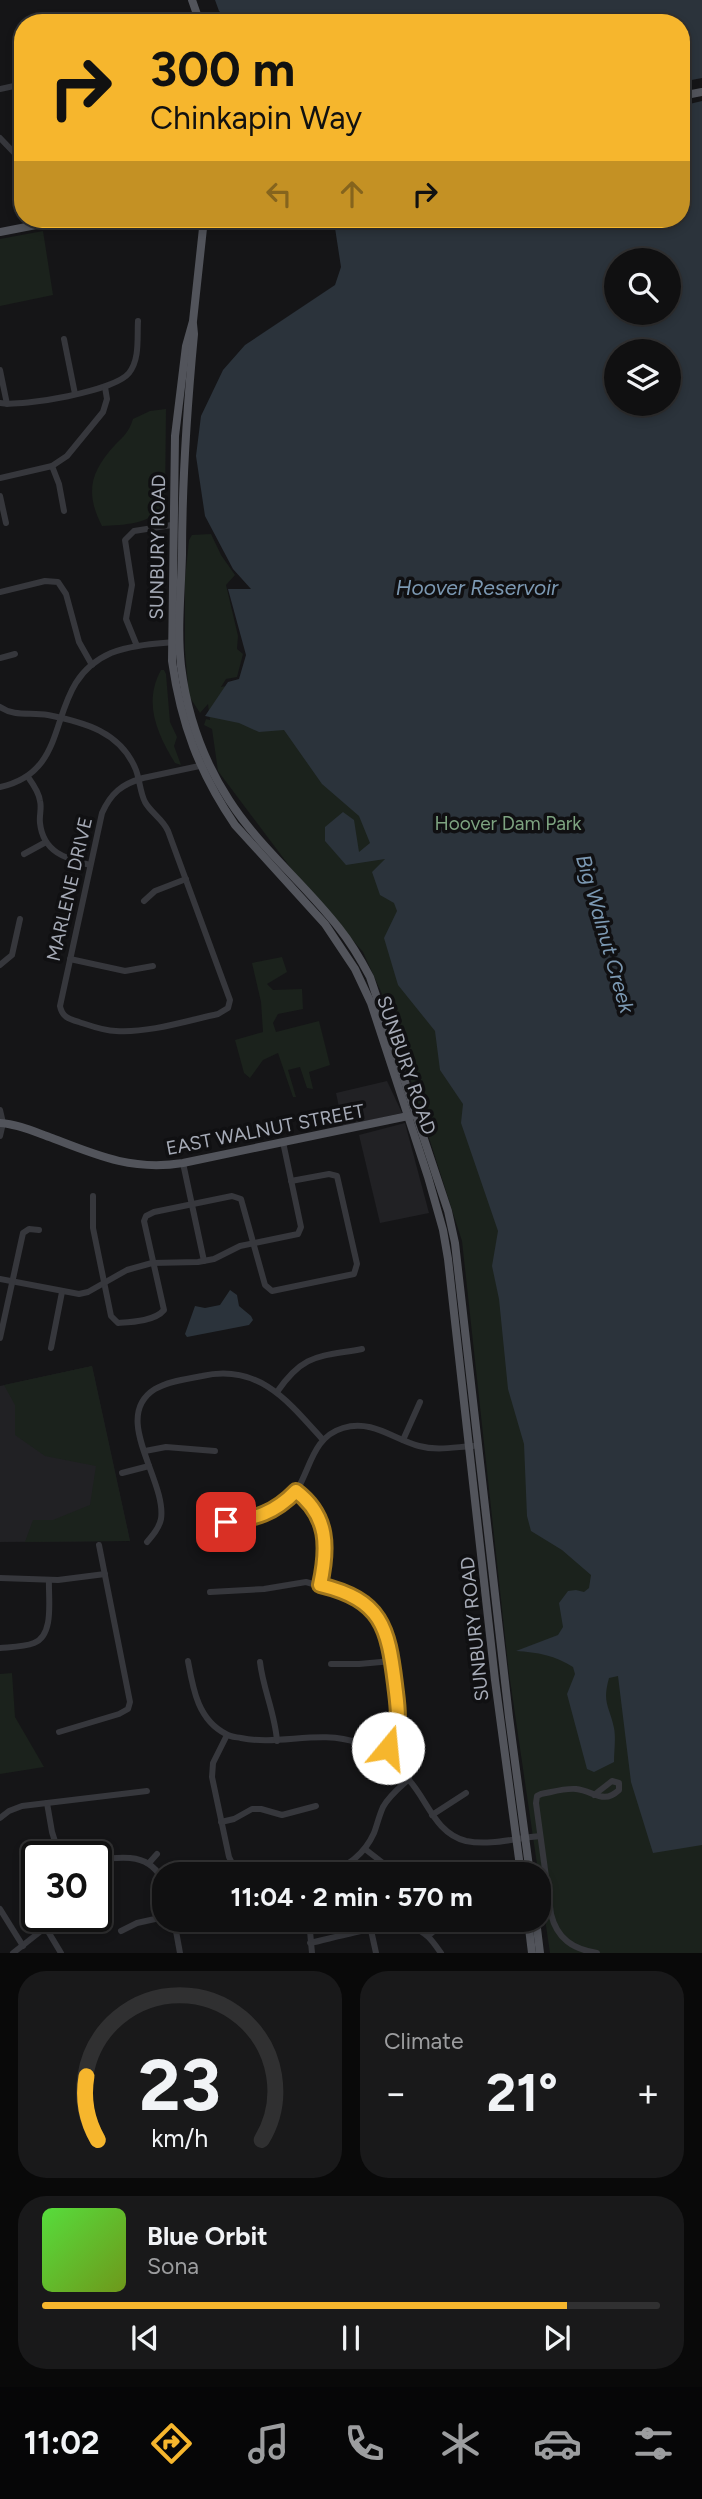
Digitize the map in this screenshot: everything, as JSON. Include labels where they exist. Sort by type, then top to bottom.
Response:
[{"type":"main road","name":"SUNBURY ROAD","points":[[203,228],[193,321],[179,393],[174,464],[172,525],[176,642],[185,688],[204,765],[235,825],[325,924],[344,950],[371,1003],[390,1063],[412,1115],[430,1176],[443,1194],[455,1243],[496,1689],[510,1788],[521,1838]]},
{"type":"main road","name":"SUNBURY ROAD","points":[[176,642],[183,465],[193,321]]},
{"type":"main road","name":"SUNBURY ROAD","points":[[204,765],[246,824],[338,927],[357,953],[377,995],[412,1115],[443,1230],[463,1392],[484,1494],[521,1838],[521,1862]]},
{"type":"main road","name":"EAST WALNUT STREET","points":[[1,1123],[17,1125],[106,1159],[155,1166],[183,1163],[412,1115]]},
{"type":"main road","points":[[521,1838],[523,1862]]},
{"type":"main road","points":[[529,1932],[532,1953]]},
{"type":"main road","points":[[537,1932],[540,1953]]},
{"type":"street","points":[[0,138],[14,153]]},
{"type":"street","points":[[0,370],[4,404],[22,404],[106,387],[121,381],[133,367],[137,351],[138,321]]},
{"type":"street","points":[[64,339],[75,394]]},
{"type":"street","points":[[0,478],[52,466],[67,456],[100,418],[106,406],[106,387]]},
{"type":"street","points":[[52,466],[59,484],[64,511]]},
{"type":"street","points":[[0,496],[6,523]]},
{"type":"street","points":[[137,646],[126,619],[132,585],[125,540],[134,531],[172,525]]},
{"type":"street","points":[[0,592],[45,580],[58,582],[64,587],[79,642],[92,665]]},
{"type":"street","points":[[0,787],[28,777],[44,761],[72,687],[92,665],[111,653],[137,646],[176,642]]},
{"type":"street","points":[[0,658],[15,654]]},
{"type":"street","points":[[0,707],[15,714],[44,715],[89,725],[109,736],[126,753],[146,804],[165,824],[186,879],[156,891],[144,901]]},
{"type":"street","name":"MARLENE DRIVE","points":[[186,879],[230,1000],[228,1008],[218,1014],[135,1031],[114,1032],[68,1018],[61,1012],[60,1001],[106,804],[118,789],[138,780],[204,765]]},
{"type":"street","points":[[28,777],[40,798],[40,824],[46,842],[58,855],[90,866]]},
{"type":"street","points":[[24,854],[46,842]]},
{"type":"street","points":[[0,965],[9,960],[15,951],[20,919]]},
{"type":"street","points":[[70,959],[125,971],[153,965]]},
{"type":"street","points":[[0,1110],[0,1136]]},
{"type":"street","points":[[0,1279],[79,1294],[104,1284],[127,1270],[152,1263],[204,1261],[254,1243],[300,1232],[283,1142]]},
{"type":"street","points":[[183,1163],[204,1261]]},
{"type":"street","points":[[93,1196],[93,1228],[111,1315],[115,1322],[130,1322],[159,1315],[164,1307],[144,1221],[149,1213],[237,1196],[243,1203],[268,1290],[277,1291],[356,1272],[357,1264],[337,1176],[329,1174],[291,1181]]},
{"type":"street","points":[[0,1338],[23,1233],[29,1229],[39,1230]]},
{"type":"street","points":[[51,1348],[62,1292]]},
{"type":"street","points":[[277,1392],[292,1372],[308,1361],[362,1349]]},
{"type":"street","points":[[147,1542],[156,1532],[161,1520],[160,1499],[137,1418],[143,1395],[168,1383],[218,1374],[252,1379],[277,1392],[323,1440]]},
{"type":"street","points":[[403,1440],[420,1402]]},
{"type":"street","points":[[226,1522],[247,1520],[272,1511],[296,1491],[314,1451],[323,1440],[342,1428],[360,1425],[377,1428],[403,1440],[432,1448],[474,1446]]},
{"type":"street","points":[[145,1451],[166,1447],[215,1451]]},
{"type":"street","points":[[122,1474],[149,1466]]},
{"type":"street","points":[[296,1491],[314,1506],[320,1521],[326,1554],[320,1585]]},
{"type":"street","points":[[59,1732],[117,1715],[128,1709],[129,1695],[99,1545]]},
{"type":"street","points":[[0,1578],[80,1579],[104,1574]]},
{"type":"street","points":[[0,1648],[34,1643],[44,1634],[49,1580]]},
{"type":"street","points":[[210,1592],[264,1589],[298,1582],[320,1585],[357,1598],[372,1611],[386,1633],[392,1661],[398,1727],[383,1756]]},
{"type":"street","points":[[188,1661],[197,1700],[207,1719],[226,1735],[258,1742],[331,1738],[356,1742],[383,1756],[409,1779],[443,1828],[462,1840],[488,1843],[540,1836]]},
{"type":"street","points":[[331,1664],[392,1661]]},
{"type":"street","points":[[260,1662],[263,1685],[275,1718],[277,1741]]},
{"type":"street","points":[[226,1735],[213,1763],[212,1777],[232,1862]]},
{"type":"street","points":[[352,1862],[365,1849],[383,1807],[409,1779]]},
{"type":"street","points":[[594,1795],[572,1789],[537,1796],[536,1803],[551,1916],[555,1928],[572,1946],[597,1953]]},
{"type":"street","points":[[0,1818],[22,1806],[147,1791]]},
{"type":"street","points":[[432,1815],[466,1793]]},
{"type":"street","points":[[47,1803],[55,1841]]},
{"type":"street","points":[[221,1822],[234,1819],[252,1809],[282,1815],[316,1806]]},
{"type":"street","points":[[365,1849],[382,1862]]},
{"type":"street","points":[[149,1863],[157,1854]]},
{"type":"street","points":[[112,1859],[131,1857],[152,1866]]},
{"type":"street","points":[[0,1909],[23,1946]]},
{"type":"street","points":[[121,1931],[152,1920]]},
{"type":"street","points":[[13,1953],[41,1932]]},
{"type":"street","points":[[48,1932],[61,1953]]},
{"type":"street","points":[[176,1932],[180,1953]]},
{"type":"street","points":[[310,1932],[312,1953]]},
{"type":"street","points":[[310,1943],[362,1932]]},
{"type":"street","points":[[371,1932],[376,1953]]},
{"type":"street","points":[[420,1932],[428,1936],[441,1953]]},
{"type":"street","points":[[428,1936],[433,1932]]},
{"type":"shaded area","points":[[387,1081],[402,1113],[343,1126],[336,1093]]},
{"type":"shaded area","points":[[405,1123],[429,1213],[380,1223],[359,1135]]},
{"type":"shaded area","points":[[92,1366],[130,1541],[0,1542],[0,1386]]},
{"type":"green space","points":[[43,231],[53,295],[0,306],[0,239]]},
{"type":"green space","points":[[166,409],[165,506],[144,520],[102,526],[92,493],[95,474],[100,464],[126,433],[133,419],[150,411]]},
{"type":"green space","name":"Hoover Reservoir","points":[[211,534],[235,575],[226,585],[238,636],[237,649],[243,654],[237,677],[226,679],[221,687],[702,582],[702,1953],[550,1953],[547,1932],[551,1932],[551,1862],[537,1862],[509,1673],[462,1241],[386,1003],[363,952],[293,871],[218,771],[212,729],[204,725],[206,719],[210,720],[208,704],[200,713],[189,696],[185,651],[185,579],[189,540],[192,535]]},
{"type":"green space","points":[[161,670],[166,674],[170,722],[177,737],[174,746],[181,765],[175,763],[168,752],[154,718],[153,694]]},
{"type":"green space","points":[[282,957],[287,972],[267,984],[273,990],[302,989],[303,1009],[278,1014],[273,1023],[276,1032],[319,1021],[330,1065],[309,1072],[313,1089],[307,1088],[300,1067],[288,1070],[296,1097],[293,1097],[278,1053],[263,1060],[250,1078],[244,1073],[235,1040],[263,1032],[261,1002],[252,963]]},
{"type":"green space","points":[[92,1366],[130,1541],[25,1542],[33,1520],[53,1520],[90,1505],[96,1466],[45,1456],[15,1435],[15,1405],[4,1385]]},
{"type":"green space","points":[[12,1673],[15,1717],[44,1767],[0,1774],[0,1674]]},
{"type":"water","points":[[215,0],[702,0],[702,78],[690,80],[690,14],[222,14]]},
{"type":"water","name":"Hoover Reservoir","points":[[702,101],[702,1845],[653,1853],[631,1782],[618,1676],[609,1678],[606,1693],[615,1732],[614,1762],[594,1772],[587,1769],[567,1694],[575,1674],[573,1667],[546,1655],[516,1651],[558,1635],[563,1627],[559,1603],[568,1591],[584,1592],[589,1588],[591,1575],[562,1550],[531,1531],[527,1516],[524,1444],[508,1389],[499,1299],[492,1266],[498,1231],[461,1123],[463,1104],[440,1070],[435,1031],[398,985],[384,938],[397,911],[394,903],[380,895],[372,872],[385,859],[346,865],[325,841],[325,827],[343,812],[354,820],[359,852],[370,843],[359,816],[322,784],[284,730],[259,732],[239,723],[205,716],[228,682],[239,679],[246,655],[228,589],[251,589],[233,569],[205,516],[196,456],[201,416],[223,370],[245,345],[335,285],[341,267],[335,228],[690,228],[690,104]]},
{"type":"water","points":[[230,1290],[237,1295],[239,1306],[251,1316],[253,1320],[249,1325],[187,1337],[185,1334],[195,1306],[205,1308],[220,1305]]},
{"type":"route","points":[[226,1522],[260,1517],[279,1507],[296,1491],[314,1506],[320,1521],[326,1554],[320,1585],[348,1594],[366,1604],[380,1620],[390,1646],[398,1727],[388,1748]]},
{"type":"park label","name":"Hoover Dam Park","points":[[508,823]]},
{"type":"water label","name":"Big Walnut Creek","points":[[605,934]]}]
